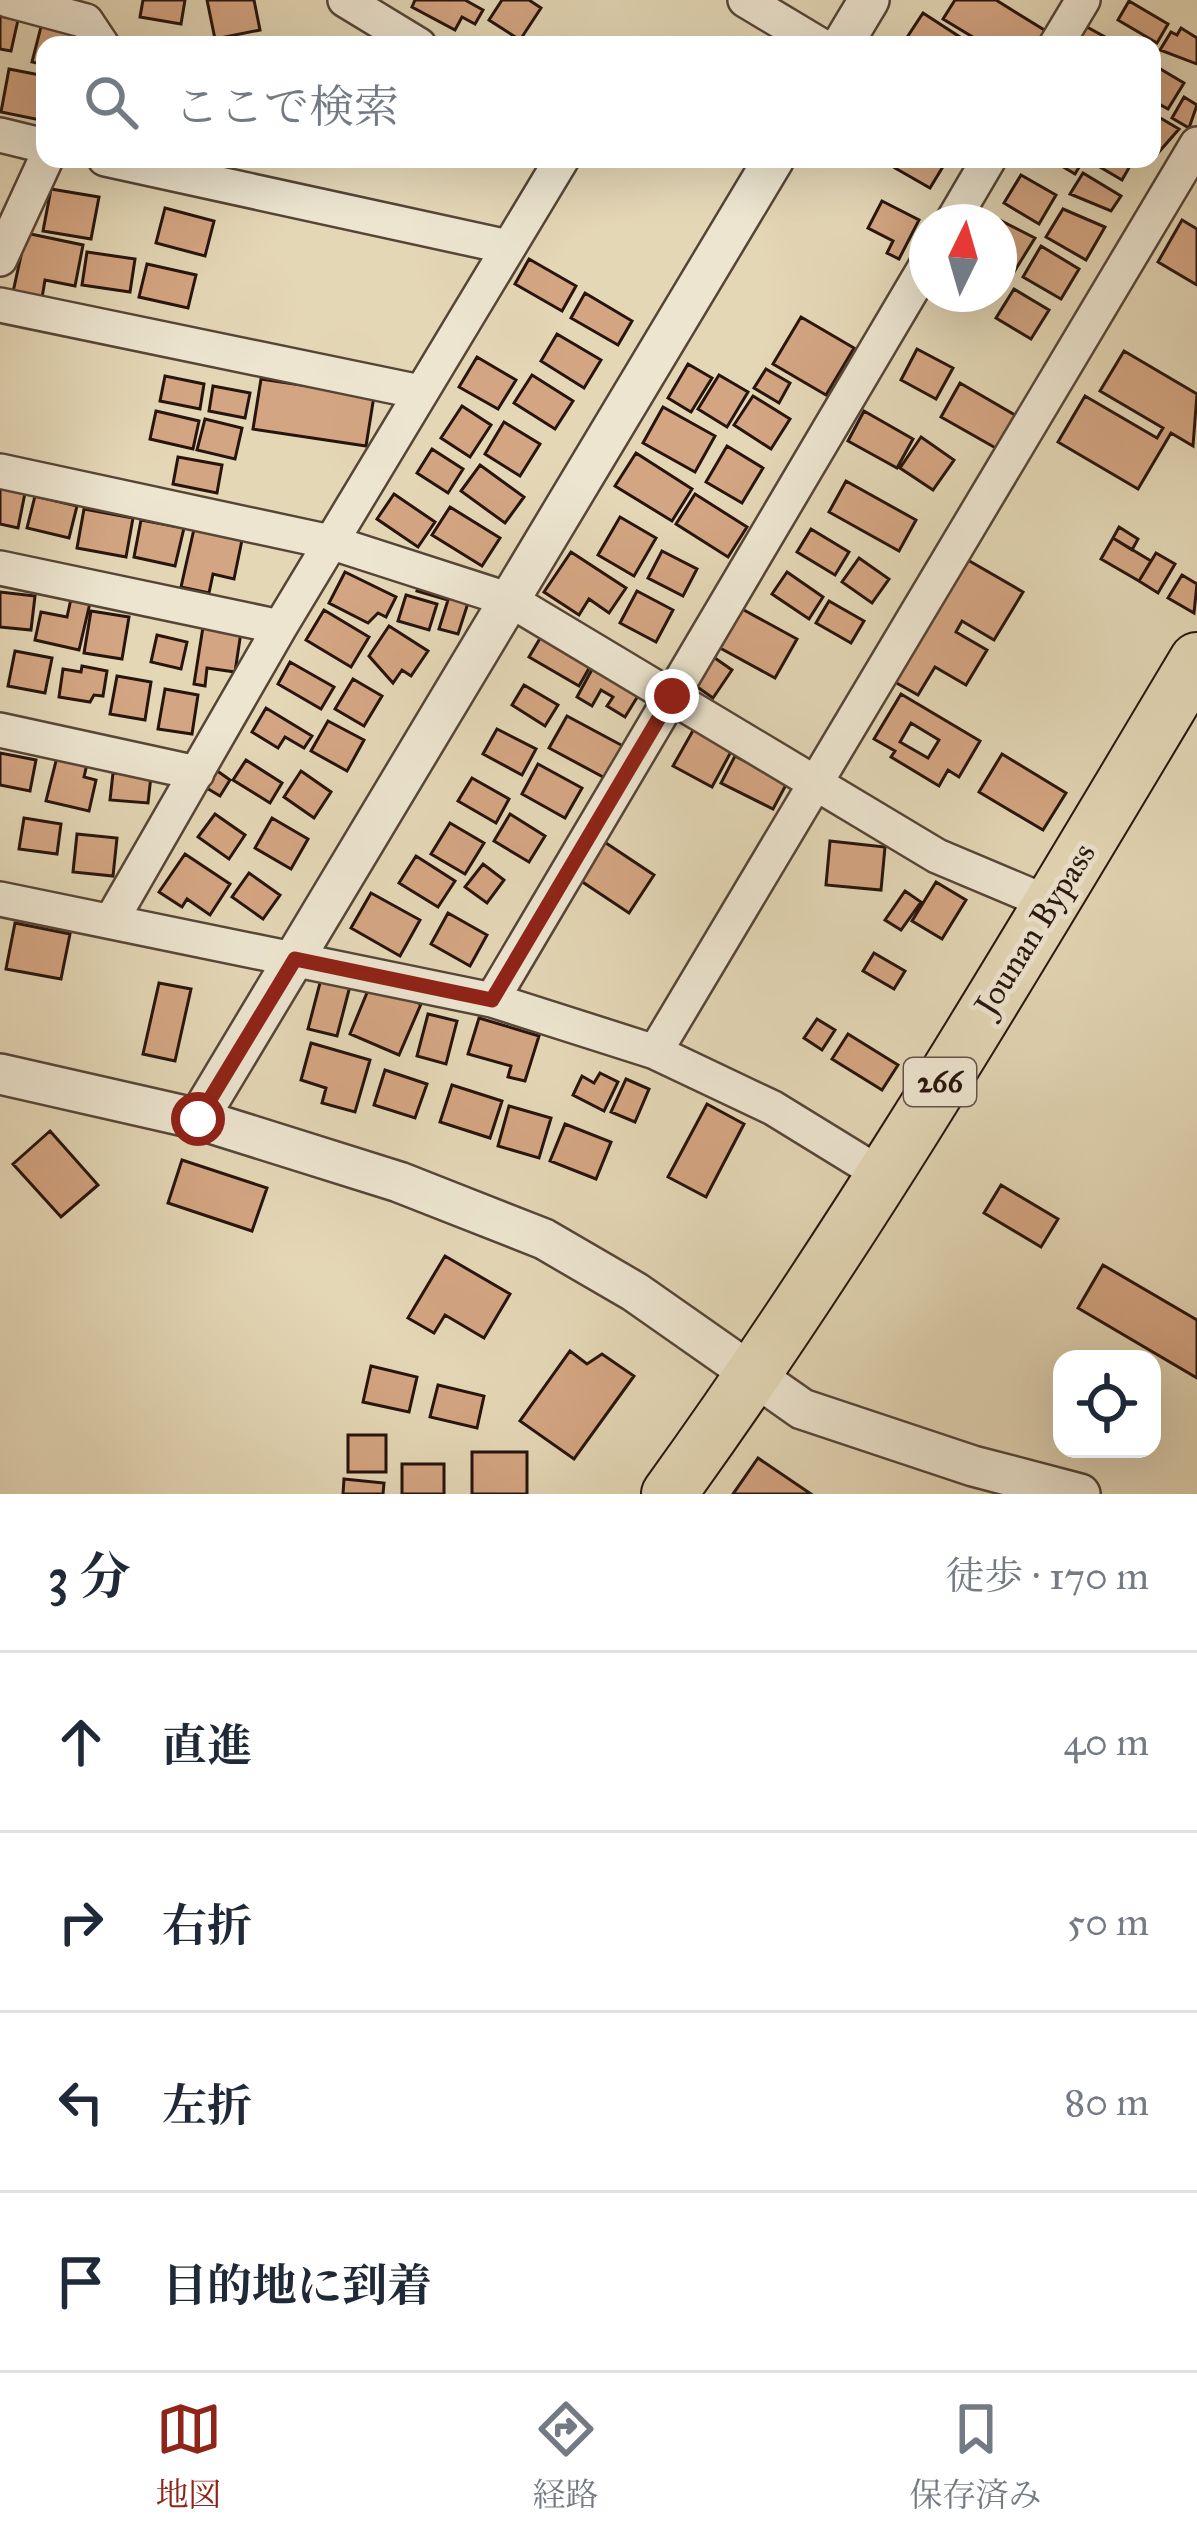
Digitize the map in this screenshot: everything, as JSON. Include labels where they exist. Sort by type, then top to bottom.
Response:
[{"type":"highway","name":"Jounan Bypass","points":[[669,1494],[754,1376],[882,1174],[1197,660]]},
{"type":"street","points":[[8,0],[86,21],[96,36]]},
{"type":"street","points":[[345,0],[404,36]]},
{"type":"street","points":[[745,0],[805,36]]},
{"type":"street","points":[[847,36],[869,0]]},
{"type":"street","points":[[1061,36],[1083,0]]},
{"type":"street","points":[[0,135],[36,144]]},
{"type":"street","points":[[655,1052],[813,779],[1197,145]]},
{"type":"street","points":[[0,260],[42,168]]},
{"type":"street","points":[[146,168],[508,247]]},
{"type":"street","points":[[111,922],[330,542],[556,168]]},
{"type":"street","points":[[198,1119],[769,168]]},
{"type":"street","points":[[963,204],[984,168]]},
{"type":"street","points":[[492,1000],[909,294]]},
{"type":"street","points":[[0,305],[420,392]]},
{"type":"street","points":[[0,471],[330,542],[510,600],[937,856],[1051,904]]},
{"type":"street","points":[[0,568],[280,627]]},
{"type":"street","points":[[0,730],[197,773]]},
{"type":"street","points":[[0,899],[492,1000],[655,1052],[773,1108],[882,1174]]},
{"type":"street","points":[[0,1074],[198,1119],[399,1182],[544,1239],[634,1292],[802,1409],[973,1466],[1080,1494]]},
{"type":"building","points":[[143,0],[185,0],[181,24],[140,17]]},
{"type":"building","points":[[207,0],[254,0],[260,30],[214,36]]},
{"type":"building","points":[[415,0],[465,0],[483,10],[475,24],[462,17],[455,30],[412,7]]},
{"type":"building","points":[[502,0],[529,0],[541,8],[523,36],[514,36],[489,20]]},
{"type":"building","points":[[955,0],[996,0],[1046,31],[1043,36],[971,36],[943,19]]},
{"type":"building","points":[[1129,1],[1168,24],[1161,36],[1145,36],[1118,20]]},
{"type":"building","points":[[923,13],[958,36],[908,36]]},
{"type":"building","points":[[0,16],[18,20],[11,51],[0,49]]},
{"type":"building","points":[[42,23],[89,35],[89,36],[39,36]]},
{"type":"building","points":[[1087,27],[1103,36],[1082,36]]},
{"type":"building","points":[[1181,28],[1197,38],[1197,64],[1161,50],[1171,32],[1177,35]]},
{"type":"building","points":[[9,69],[36,74],[36,119],[1,112]]},
{"type":"building","points":[[1161,69],[1184,83],[1168,109],[1161,105]]},
{"type":"building","points":[[1184,97],[1197,105],[1189,128],[1172,118]]},
{"type":"building","points":[[1161,118],[1179,129],[1161,150]]},
{"type":"building","points":[[895,168],[942,168],[930,188]]},
{"type":"building","points":[[1102,168],[1129,168],[1122,180]]},
{"type":"building","points":[[1083,173],[1121,196],[1111,211],[1070,194]]},
{"type":"building","points":[[1021,175],[1056,195],[1039,224],[1017,211],[1017,204],[1004,203]]},
{"type":"building","points":[[51,189],[99,197],[91,239],[43,231]]},
{"type":"building","points":[[882,201],[909,215],[909,240],[899,259],[887,253],[893,241],[868,228]]},
{"type":"building","points":[[165,208],[214,221],[205,256],[156,243]]},
{"type":"building","points":[[1063,209],[1105,227],[1086,260],[1046,237]]},
{"type":"building","points":[[1182,220],[1197,229],[1197,285],[1158,262]]},
{"type":"building","points":[[1017,229],[1035,238],[1017,267]]},
{"type":"building","points":[[26,233],[83,245],[75,286],[45,280],[42,298],[13,292]]},
{"type":"building","points":[[1041,246],[1079,269],[1061,299],[1023,277]]},
{"type":"building","points":[[87,252],[135,259],[130,292],[82,285]]},
{"type":"building","points":[[529,259],[576,286],[562,311],[515,284]]},
{"type":"building","points":[[147,264],[196,275],[188,308],[139,297]]},
{"type":"building","points":[[1017,291],[1049,310],[1031,339],[996,318],[1000,312],[1017,312]]},
{"type":"building","points":[[585,293],[632,321],[618,345],[571,318]]},
{"type":"building","points":[[801,317],[854,348],[826,395],[773,364]]},
{"type":"building","points":[[557,334],[601,360],[584,388],[541,361]]},
{"type":"building","points":[[917,349],[953,368],[936,399],[901,380]]},
{"type":"building","points":[[1124,351],[1197,394],[1193,446],[1171,433],[1138,489],[1058,442],[1085,396],[1157,438],[1163,428],[1100,391]]},
{"type":"building","points":[[477,357],[516,380],[498,409],[459,387]]},
{"type":"building","points":[[688,364],[712,378],[691,412],[668,398]]},
{"type":"building","points":[[766,369],[790,383],[779,403],[754,388]]},
{"type":"building","points":[[532,375],[573,401],[555,429],[514,403]]},
{"type":"building","points":[[719,375],[748,392],[727,427],[698,409]]},
{"type":"building","points":[[165,376],[204,384],[200,409],[160,401]]},
{"type":"building","points":[[261,379],[374,396],[366,446],[253,429]]},
{"type":"building","points":[[960,383],[1020,418],[1001,451],[941,417]]},
{"type":"building","points":[[213,386],[250,393],[245,418],[209,411]]},
{"type":"building","points":[[753,396],[790,419],[771,449],[734,425]]},
{"type":"building","points":[[462,406],[491,425],[470,457],[441,438]]},
{"type":"building","points":[[663,407],[715,436],[695,472],[643,443]]},
{"type":"building","points":[[156,411],[199,421],[193,449],[150,439]]},
{"type":"building","points":[[864,411],[913,439],[897,468],[848,441]]},
{"type":"building","points":[[205,419],[242,428],[235,459],[197,450]]},
{"type":"building","points":[[504,422],[540,444],[520,476],[485,454]]},
{"type":"building","points":[[921,437],[954,460],[933,490],[900,468]]},
{"type":"building","points":[[727,446],[763,468],[742,503],[706,482]]},
{"type":"building","points":[[432,449],[463,469],[448,493],[417,473]]},
{"type":"building","points":[[636,453],[692,489],[672,521],[615,486]]},
{"type":"building","points":[[178,457],[222,465],[217,493],[173,484]]},
{"type":"building","points":[[480,465],[524,497],[505,523],[461,491]]},
{"type":"building","points":[[846,481],[916,520],[899,551],[829,512]]},
{"type":"building","points":[[0,488],[25,493],[18,528],[0,524]]},
{"type":"building","points":[[394,494],[435,522],[418,547],[377,519]]},
{"type":"building","points":[[695,494],[747,527],[728,557],[676,524]]},
{"type":"building","points":[[35,496],[77,506],[69,538],[27,528]]},
{"type":"building","points":[[450,507],[500,538],[482,566],[432,535]]},
{"type":"building","points":[[84,509],[133,518],[126,557],[77,548]]},
{"type":"building","points":[[620,517],[656,538],[634,576],[598,555]]},
{"type":"building","points":[[141,520],[184,528],[175,566],[134,557]]},
{"type":"building","points":[[1119,527],[1138,539],[1132,550],[1113,538]]},
{"type":"building","points":[[194,529],[242,540],[234,579],[213,574],[209,593],[181,587]]},
{"type":"building","points":[[811,529],[849,552],[835,575],[797,552]]},
{"type":"building","points":[[1113,538],[1151,561],[1139,581],[1101,559]]},
{"type":"building","points":[[662,551],[697,569],[683,596],[648,578]]},
{"type":"building","points":[[571,552],[626,588],[609,613],[589,599],[579,615],[544,592]]},
{"type":"building","points":[[1156,553],[1175,564],[1158,593],[1139,581]]},
{"type":"building","points":[[859,558],[889,579],[872,603],[842,582]]},
{"type":"building","points":[[966,559],[1023,592],[994,640],[962,621],[956,632],[987,650],[966,685],[935,667],[918,695],[893,681]]},
{"type":"building","points":[[345,572],[396,597],[386,617],[378,613],[368,623],[329,603]]},
{"type":"building","points":[[787,572],[823,597],[809,619],[772,594]]},
{"type":"building","points":[[1182,575],[1197,584],[1194,613],[1168,598]]},
{"type":"building","points":[[419,585],[469,600],[458,634],[439,629],[448,600],[417,591]]},
{"type":"building","points":[[637,591],[673,610],[656,642],[620,623]]},
{"type":"building","points":[[0,592],[35,596],[31,630],[0,627]]},
{"type":"building","points":[[406,595],[437,604],[429,630],[398,621]]},
{"type":"building","points":[[71,599],[90,603],[79,650],[35,640],[41,612],[67,617]]},
{"type":"building","points":[[829,601],[864,621],[851,643],[816,623]]},
{"type":"building","points":[[742,609],[797,639],[775,678],[720,648]]},
{"type":"building","points":[[324,610],[369,637],[351,667],[306,640]]},
{"type":"building","points":[[91,611],[129,617],[122,659],[84,653]]},
{"type":"building","points":[[389,626],[428,651],[411,676],[402,670],[393,683],[369,656]]},
{"type":"building","points":[[203,627],[241,632],[235,672],[207,668],[205,686],[194,684]]},
{"type":"building","points":[[157,635],[187,642],[181,669],[151,662]]},
{"type":"building","points":[[542,635],[592,663],[579,686],[529,657]]},
{"type":"building","points":[[15,651],[52,658],[45,693],[8,686]]},
{"type":"building","points":[[712,656],[732,670],[713,698],[693,684]]},
{"type":"building","points":[[290,662],[334,687],[321,709],[278,684]]},
{"type":"building","points":[[595,664],[641,691],[625,717],[607,706],[613,697],[601,690],[592,706],[577,697]]},
{"type":"building","points":[[82,666],[107,671],[103,696],[94,695],[90,702],[59,697],[63,669],[81,672]]},
{"type":"building","points":[[117,676],[151,682],[145,720],[110,714]]},
{"type":"building","points":[[353,679],[382,696],[364,726],[335,709]]},
{"type":"building","points":[[524,685],[558,705],[545,726],[512,705]]},
{"type":"building","points":[[165,689],[198,695],[192,734],[158,729]]},
{"type":"building","points":[[901,694],[980,741],[959,777],[948,770],[939,786],[891,757],[895,751],[874,739]],"holes":[[[911,723],[939,740],[928,758],[900,742]]]},
{"type":"building","points":[[266,708],[312,736],[304,748],[285,737],[278,748],[252,732]]},
{"type":"building","points":[[567,716],[623,746],[605,778],[549,748]]},
{"type":"building","points":[[328,721],[364,740],[347,771],[311,751]]},
{"type":"building","points":[[695,727],[733,748],[712,787],[673,766]]},
{"type":"building","points":[[497,729],[536,749],[522,775],[483,754]]},
{"type":"building","points":[[0,753],[36,760],[30,791],[0,785]]},
{"type":"building","points":[[1002,754],[1066,793],[1043,830],[979,792]]},
{"type":"building","points":[[735,756],[787,783],[773,809],[721,783]]},
{"type":"building","points":[[57,757],[87,764],[84,777],[96,780],[89,811],[46,801]]},
{"type":"building","points":[[246,760],[282,783],[270,803],[233,780]]},
{"type":"building","points":[[538,764],[582,788],[565,818],[522,794]]},
{"type":"building","points":[[216,770],[230,780],[220,796],[205,787]]},
{"type":"building","points":[[301,771],[331,792],[314,818],[284,797]]},
{"type":"building","points":[[113,773],[151,776],[148,803],[110,800]]},
{"type":"building","points":[[472,778],[509,799],[496,823],[458,801]]},
{"type":"building","points":[[215,814],[245,835],[229,859],[198,837]]},
{"type":"building","points":[[510,814],[545,836],[529,862],[494,841]]},
{"type":"building","points":[[24,818],[61,824],[57,854],[19,849]]},
{"type":"building","points":[[272,818],[308,839],[291,869],[255,848]]},
{"type":"building","points":[[450,823],[484,843],[465,874],[431,854]]},
{"type":"building","points":[[77,834],[117,838],[113,876],[73,872]]},
{"type":"building","points":[[603,841],[654,875],[629,913],[578,879]]},
{"type":"building","points":[[830,841],[885,847],[881,890],[826,885]]},
{"type":"building","points":[[185,854],[230,884],[210,915],[187,899],[182,907],[159,892]]},
{"type":"building","points":[[416,856],[455,881],[438,907],[399,883]]},
{"type":"building","points":[[483,864],[504,880],[487,903],[465,887]]},
{"type":"building","points":[[249,873],[280,895],[263,919],[232,897]]},
{"type":"building","points":[[936,882],[966,900],[942,939],[912,921]]},
{"type":"building","points":[[905,891],[921,902],[901,930],[885,920]]},
{"type":"building","points":[[371,893],[420,920],[400,956],[351,928]]},
{"type":"building","points":[[448,913],[487,935],[470,966],[431,944]]},
{"type":"building","points":[[15,923],[70,934],[61,979],[6,969]]},
{"type":"building","points":[[874,953],[905,971],[894,989],[863,971]]},
{"type":"building","points":[[321,979],[350,986],[337,1036],[308,1029]]},
{"type":"building","points":[[159,983],[191,989],[175,1061],[143,1054]]},
{"type":"building","points":[[371,983],[421,1004],[399,1055],[350,1034]]},
{"type":"building","points":[[428,1014],[457,1021],[446,1064],[417,1056]]},
{"type":"building","points":[[479,1018],[539,1036],[525,1081],[508,1077],[511,1066],[468,1054]]},
{"type":"building","points":[[817,1019],[835,1030],[822,1050],[804,1038]]},
{"type":"building","points":[[848,1034],[898,1065],[882,1090],[832,1059]]},
{"type":"building","points":[[311,1043],[370,1060],[355,1112],[322,1103],[326,1088],[301,1080]]},
{"type":"building","points":[[385,1070],[427,1084],[415,1118],[374,1105]]},
{"type":"building","points":[[600,1073],[618,1082],[604,1111],[573,1095],[582,1076],[594,1083]]},
{"type":"building","points":[[626,1079],[649,1089],[635,1122],[611,1112]]},
{"type":"building","points":[[452,1085],[502,1101],[490,1138],[440,1122]]},
{"type":"building","points":[[707,1104],[744,1124],[706,1197],[668,1177]]},
{"type":"building","points":[[509,1106],[551,1118],[539,1158],[498,1146]]},
{"type":"building","points":[[565,1124],[611,1142],[596,1179],[550,1161]]},
{"type":"building","points":[[50,1131],[98,1185],[61,1217],[13,1164]]},
{"type":"building","points":[[182,1160],[267,1188],[252,1231],[168,1203]]},
{"type":"building","points":[[1001,1185],[1058,1219],[1041,1247],[984,1213]]},
{"type":"building","points":[[445,1256],[510,1294],[484,1338],[445,1315],[434,1333],[408,1318]]},
{"type":"building","points":[[1103,1265],[1197,1320],[1197,1378],[1161,1357],[1161,1350],[1149,1350],[1078,1308]]},
{"type":"building","points":[[570,1351],[587,1364],[602,1354],[634,1376],[574,1459],[520,1421]]},
{"type":"building","points":[[371,1366],[417,1377],[409,1412],[363,1402]]},
{"type":"building","points":[[438,1385],[484,1396],[477,1428],[430,1417]]},
{"type":"building","points":[[348,1435],[386,1435],[386,1472],[348,1472]]},
{"type":"building","points":[[472,1452],[527,1452],[527,1494],[472,1494]]},
{"type":"building","points":[[758,1458],[811,1494],[733,1494]]},
{"type":"building","points":[[402,1464],[444,1464],[444,1494],[402,1494]]},
{"type":"building","points":[[344,1479],[384,1483],[383,1494],[343,1494]]},
{"type":"route","points":[[198,1119],[295,959],[492,1000],[672,696]]}]
